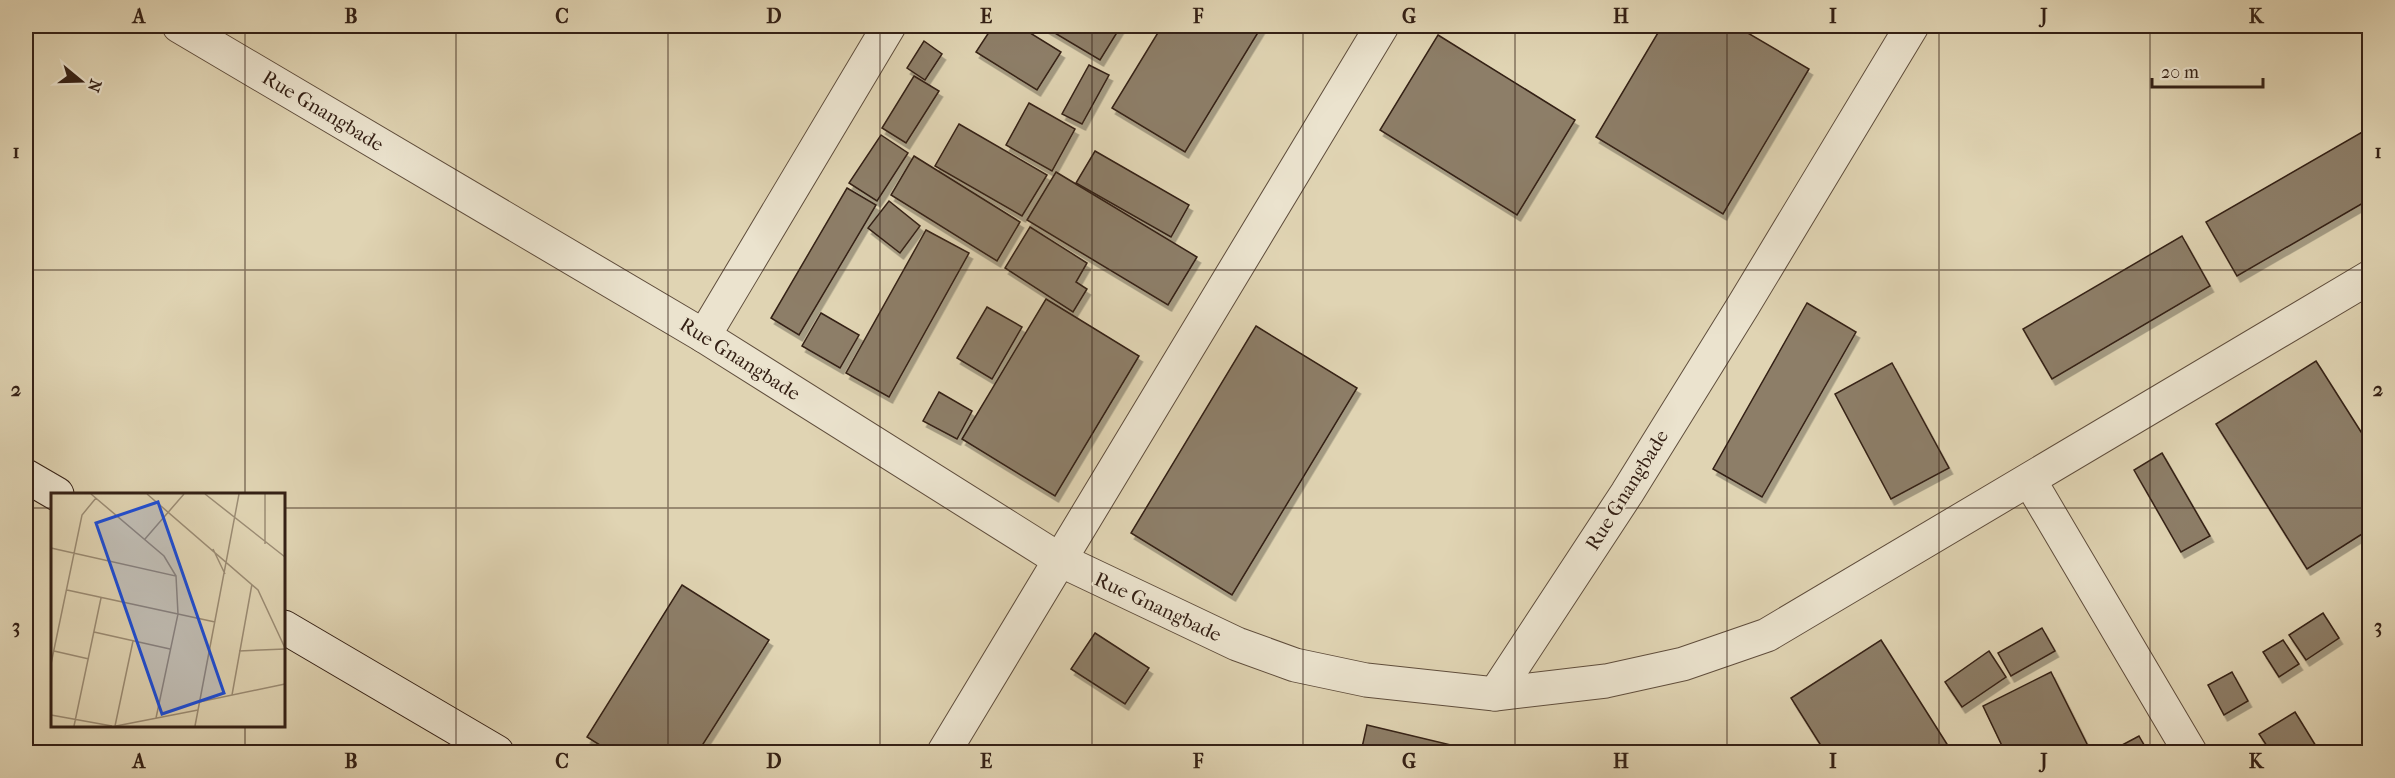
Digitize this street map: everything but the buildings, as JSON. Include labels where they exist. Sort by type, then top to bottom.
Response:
[{"type":"street","name":"Rue Gnangbade","points":[[179,26],[704,336],[1060,560],[1237,644],[1294,665],[1366,680],[1495,694],[1627,493],[1912,26]]},
{"type":"street","points":[[704,336],[889,26]]},
{"type":"street","points":[[944,753],[1382,26]]},
{"type":"street","points":[[1495,694],[1606,681],[1683,664],[1767,635],[2030,481],[2370,277]]},
{"type":"street","points":[[26,476],[54,493]]},
{"type":"street","points":[[2030,481],[2190,753]]},
{"type":"street","points":[[285,628],[497,753]]}]
